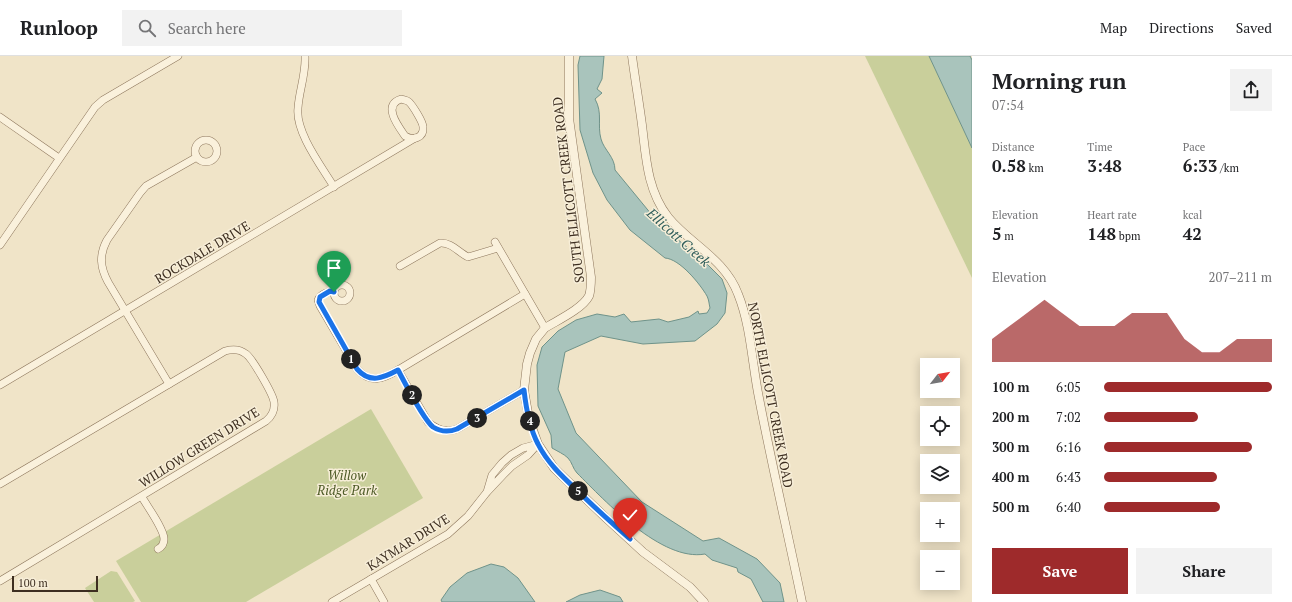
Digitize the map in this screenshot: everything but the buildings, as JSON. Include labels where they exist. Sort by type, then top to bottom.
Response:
[{"type":"street","points":[[0,244],[88,116],[99,103],[178,56]]},
{"type":"street","points":[[305,56],[303,81],[298,109],[300,126],[304,136],[334,187]]},
{"type":"street","name":"SOUTH ELLICOTT CREEK ROAD","points":[[569,56],[569,118],[591,277],[591,288],[589,296],[584,302],[545,328],[536,339],[526,364],[524,390],[529,419],[538,444],[554,468],[643,552],[690,587],[704,602]]},
{"type":"street","name":"NORTH ELLICOTT CREEK ROAD","points":[[632,56],[648,172],[655,196],[667,216],[676,226],[714,258],[729,276],[738,292],[744,311],[765,432],[802,602]]},
{"type":"street","points":[[397,100],[408,101],[423,125],[422,132],[415,138],[408,138],[405,136],[392,113],[392,106],[397,100]]},
{"type":"street","points":[[0,117],[59,158]]},
{"type":"street","name":"ROCKDALE DRIVE","points":[[0,385],[415,138]]},
{"type":"street","points":[[169,384],[104,275],[101,261],[104,247],[146,186],[197,157]]},
{"type":"street","points":[[400,266],[440,243],[450,245],[468,257],[497,245],[545,328]]},
{"type":"street","points":[[334,292],[330,291],[320,297],[319,302],[357,369],[366,376],[378,379],[398,370],[525,294]]},
{"type":"street","name":"WILLOW GREEN DRIVE","points":[[0,484],[225,351],[241,351],[249,357],[272,394],[274,407],[270,417],[266,421],[142,497],[0,581]]},
{"type":"street","points":[[398,370],[428,422],[443,431],[451,432],[457,429],[524,390]]},
{"type":"street","name":"KAYMAR DRIVE","points":[[332,602],[448,534],[468,516],[486,492],[512,466],[528,455],[538,444]]},
{"type":"street","points":[[142,497],[163,533],[164,540],[162,547],[158,549]]},
{"type":"street","points":[[371,579],[384,602]]},
{"type":"green space","points":[[865,56],[929,56],[972,148],[972,278]]},
{"type":"green space","name":"Willow Ridge Park","points":[[371,409],[423,498],[246,602],[141,602],[116,561]]},
{"type":"green space","points":[[111,571],[117,572],[135,601],[94,602],[85,588]]},
{"type":"water","name":"Ellicott Creek","points":[[580,56],[604,56],[602,79],[597,89],[602,93],[595,99],[599,109],[601,139],[615,165],[615,170],[661,226],[703,260],[722,279],[727,293],[725,313],[717,324],[695,341],[643,344],[601,336],[565,352],[558,389],[576,433],[642,502],[703,541],[719,538],[757,559],[780,583],[784,602],[763,602],[751,579],[738,572],[737,568],[712,560],[705,554],[688,554],[671,549],[653,539],[618,513],[574,470],[571,461],[568,458],[552,448],[551,435],[538,406],[537,365],[542,347],[558,331],[576,320],[597,314],[615,317],[624,314],[631,322],[659,319],[668,322],[689,317],[698,311],[699,314],[707,313],[710,308],[709,300],[700,285],[683,267],[671,259],[665,258],[630,230],[607,200],[593,173],[580,130],[578,65]]},
{"type":"water","points":[[929,56],[970,56],[972,60],[972,148]]},
{"type":"water","points":[[491,564],[504,567],[518,578],[535,602],[442,602],[441,600],[450,587],[467,573]]},
{"type":"water","points":[[600,590],[620,597],[623,602],[566,602],[580,595]]},
{"type":"route","points":[[334,292],[327,292],[318,300],[320,306],[357,369],[361,373],[373,379],[378,379],[398,370],[425,418],[438,429],[451,432],[524,390],[533,432],[546,458],[554,468],[630,539]]}]
